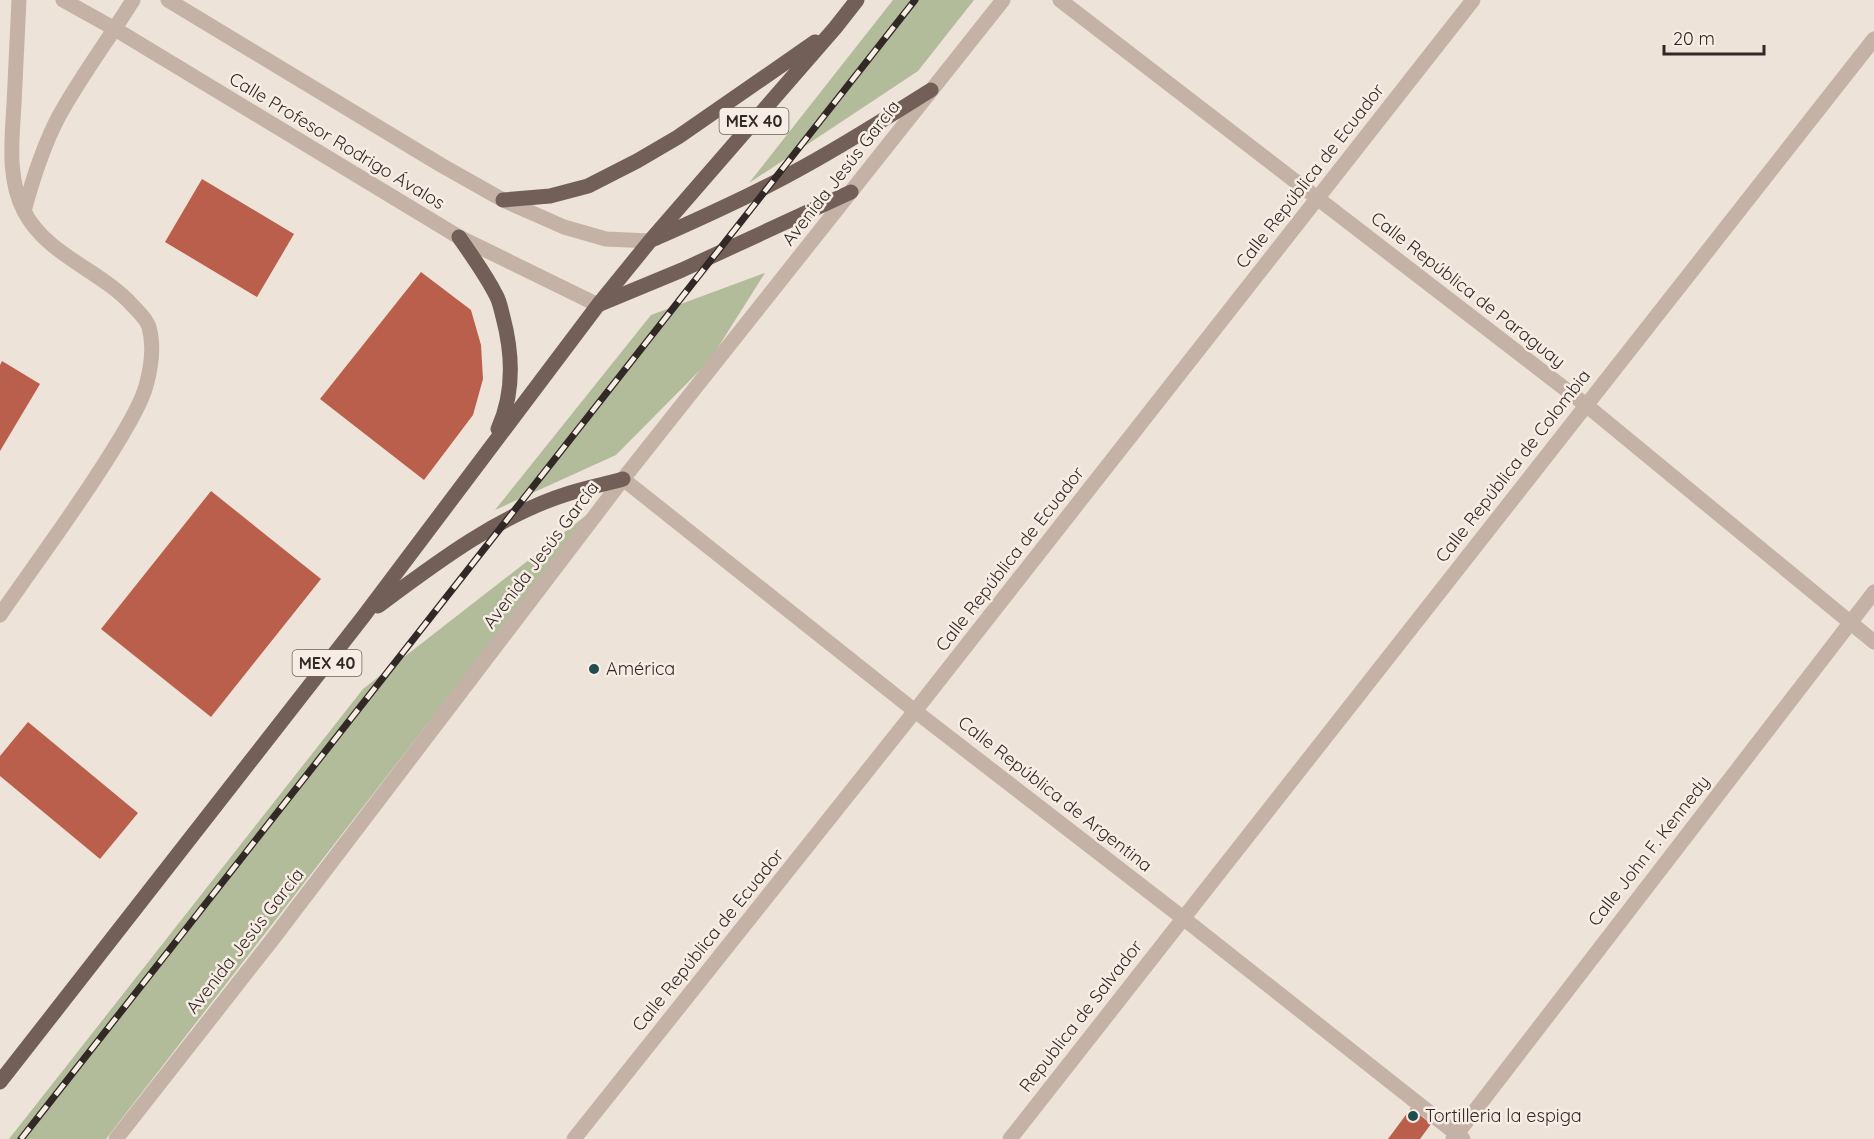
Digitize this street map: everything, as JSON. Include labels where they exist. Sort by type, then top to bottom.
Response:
[{"type":"main road","name":"MEX 40","points":[[0,1082],[363,617],[598,305],[857,0]]},
{"type":"main road","points":[[504,200],[550,196],[588,186],[637,162],[678,137],[835,28]]},
{"type":"main road","points":[[650,241],[794,172],[931,90]]},
{"type":"main road","points":[[598,305],[682,270],[851,192]]},
{"type":"main road","points":[[459,237],[498,297],[507,332],[510,389],[505,415],[487,454]]},
{"type":"main road","points":[[363,617],[434,564],[486,532],[569,493],[623,479]]},
{"type":"street","points":[[0,615],[97,475],[125,430],[146,388],[151,354],[148,326],[131,304],[101,279],[49,242],[35,228],[24,211],[16,191],[12,171],[11,137],[19,0]]},
{"type":"street","name":"Calle Profesor Rodrigo Ávalos","points":[[63,0],[115,29],[459,237],[598,305]]},
{"type":"street","points":[[24,211],[40,157],[58,117],[133,0]]},
{"type":"street","name":"Calle Profesor Rodrigo Ávalos","points":[[168,0],[441,165],[504,200],[564,227],[606,239],[650,241]]},
{"type":"street","name":"Avenida Jesús García","points":[[116,1139],[272,940],[623,479],[1003,0]]},
{"type":"street","name":"Calle República de Paraguay","points":[[1060,0],[1586,405],[1874,642]]},
{"type":"street","name":"Calle República de Ecuador","points":[[574,1139],[915,711],[1473,0]]},
{"type":"street","name":"Calle República de Colombia","points":[[1183,918],[1874,39]]},
{"type":"street","name":"Calle República de Argentina","points":[[623,479],[915,711],[1183,918],[1458,1137]]},
{"type":"street","name":"Calle John F. Kennedy","points":[[1458,1137],[1874,592]]},
{"type":"street","name":"Republica de Salvador","points":[[1010,1139],[1183,918]]},
{"type":"green space","points":[[893,0],[974,0],[918,71],[749,183]]},
{"type":"green space","points":[[765,273],[710,360],[616,455],[495,510],[651,315]]},
{"type":"green space","points":[[593,510],[106,1139],[9,1139],[363,689]]},
{"type":"building","points":[[202,179],[294,234],[257,297],[165,242]]},
{"type":"building","points":[[421,272],[471,310],[481,345],[483,379],[473,415],[424,480],[320,399]]},
{"type":"building","points":[[2,361],[40,384],[0,451],[0,365]]},
{"type":"building","points":[[211,491],[321,579],[211,717],[101,629]]},
{"type":"building","points":[[28,722],[138,813],[100,859],[0,776],[0,756]]},
{"type":"building","name":"Tortilleria la espiga","points":[[1411,1108],[1431,1124],[1420,1139],[1388,1139]]},
{"type":"railway","points":[[21,1139],[915,0]]},
{"type":"place","name":"América","points":[[594,669]]},
{"type":"place","name":"Tortilleria la espiga","points":[[1413,1116]]}]
